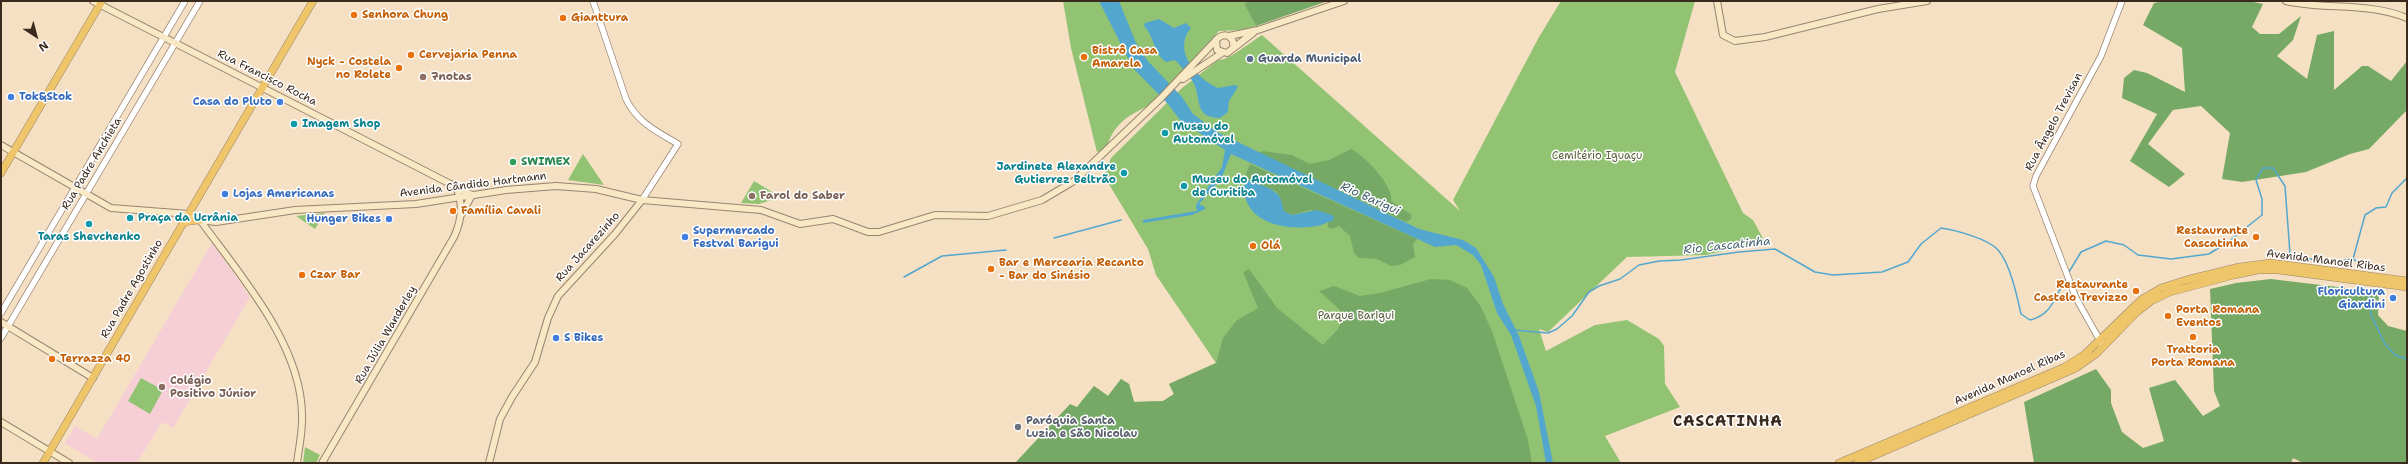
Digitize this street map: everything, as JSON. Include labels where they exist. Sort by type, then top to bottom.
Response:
[{"type":"main road","name":"Rua Francisco Rocha","points":[[93,1],[101,3],[175,43],[472,195]]},
{"type":"main road","name":"Rua Padre Agostinho","points":[[43,463],[313,1]]},
{"type":"main road","points":[[1258,30],[1233,48],[1230,52],[1222,53],[1216,48],[1216,40],[1223,35],[1229,36],[1258,30],[1344,1]]},
{"type":"main road","points":[[1717,1],[1720,30],[1726,38],[1735,41],[1765,37],[1884,8],[1927,1]]},
{"type":"main road","points":[[2286,1],[2360,7],[2407,18]]},
{"type":"main road","points":[[1,172],[101,3]]},
{"type":"main road","points":[[1229,36],[1233,41],[1233,48]]},
{"type":"main road","name":"Avenida Cândido Hartmann","points":[[200,220],[216,222],[274,212],[370,205],[416,204],[521,188],[566,186],[596,189],[642,200],[761,210],[800,224],[833,219],[842,221],[862,231],[874,233],[935,215],[995,214],[1042,200],[1066,187],[1197,65],[1216,40]]},
{"type":"main road","name":"Avenida Cândido Hartmann","points":[[1197,65],[1222,53]]},
{"type":"main road","points":[[1,145],[112,208],[189,214],[200,220],[250,289],[294,365],[302,415],[297,463]]},
{"type":"main road","points":[[454,185],[460,197]]},
{"type":"main road","name":"Rua Júlia Wanderley","points":[[322,463],[450,246],[457,230],[461,215],[472,195]]},
{"type":"main road","name":"Rua Júlia Wanderley","points":[[460,197],[461,215]]},
{"type":"main road","name":"Rua Jacarezinho","points":[[489,463],[500,419],[512,396],[536,362],[548,318],[558,296],[615,234],[642,200]]},
{"type":"main road","points":[[183,224],[189,221],[200,220]]},
{"type":"main road","name":"Avenida Manoel Ribas","points":[[1856,459],[1882,445],[2057,370],[2080,358],[2101,344],[2136,304],[2154,291],[2176,283],[2255,264],[2378,284],[2407,281]]},
{"type":"main road","name":"Avenida Manoel Ribas","points":[[1839,463],[1856,459],[1867,459],[2020,394],[2076,368],[2137,312],[2151,301],[2170,292],[2205,282],[2277,267],[2383,278],[2390,282],[2407,287]]},
{"type":"main road","points":[[2205,282],[2206,279],[2217,272]]},
{"type":"main road","points":[[2378,284],[2383,278]]},
{"type":"main road","points":[[1,322],[93,378]]},
{"type":"main road","points":[[2044,383],[2046,378],[2057,370]]},
{"type":"main road","points":[[2020,394],[2030,387],[2033,380]]},
{"type":"main road","points":[[1957,420],[1962,411]]},
{"type":"main road","points":[[1942,427],[1949,420],[1950,416]]},
{"type":"main road","points":[[1,422],[69,463]]},
{"type":"main road","points":[[1867,459],[1867,454],[1882,445]]},
{"type":"main road","points":[[1852,463],[1856,459]]},
{"type":"street","name":"Rua Padre Anchieta","points":[[1,313],[185,1]]},
{"type":"street","name":"Rua Padre Anchieta","points":[[1,338],[200,1]]},
{"type":"street","points":[[593,1],[626,99],[632,111],[647,126],[678,144],[642,200]]},
{"type":"street","name":"Rua Ângelo Trevisan","points":[[2101,344],[2067,276],[2034,192],[2034,182],[2103,52],[2122,1]]},
{"type":"shaded area","name":"Colégio Positivo Júnior","points":[[212,243],[250,297],[173,428],[162,422],[137,463],[97,463],[65,443],[75,426],[97,439]]},
{"type":"green space","points":[[1063,1],[1248,1],[1244,4],[1256,26],[1243,30],[1219,31],[1151,105],[1129,116],[1117,127],[1109,141],[1107,149],[1097,152],[1071,48]]},
{"type":"green space","points":[[1248,1],[1328,1],[1256,26],[1244,4]]},
{"type":"green space","name":"Parque Barigui","points":[[1561,1],[1695,1],[1675,72],[1743,213],[1753,220],[1765,242],[1706,255],[1627,257],[1548,332],[1539,329],[1546,351],[1595,325],[1627,320],[1659,339],[1664,346],[1665,384],[1680,407],[1605,436],[1621,463],[1017,463],[1077,407],[1094,386],[1108,396],[1121,379],[1129,384],[1134,402],[1163,401],[1174,394],[1169,384],[1216,363],[1156,275],[1148,249],[1104,176],[1111,158],[1182,88],[1218,60],[1234,54],[1262,35],[1460,211],[1453,200],[1539,37]]},
{"type":"green space","points":[[2164,1],[2249,1],[2263,4],[2252,27],[2260,34],[2279,34],[2301,16],[2293,40],[2277,56],[2307,79],[2317,35],[2334,31],[2334,90],[2362,66],[2368,66],[2391,81],[2407,61],[2407,110],[2369,149],[2350,154],[2306,172],[2242,182],[2222,179],[2230,133],[2201,106],[2173,110],[2148,144],[2185,174],[2169,187],[2130,161],[2157,114],[2122,98],[2124,78],[2134,70],[2147,73],[2185,92],[2182,48],[2143,25],[2154,3]]},
{"type":"green space","points":[[1351,149],[1357,152],[1377,172],[1388,187],[1391,195],[1391,201],[1412,215],[1411,219],[1406,222],[1259,153],[1262,151],[1292,155],[1310,164],[1329,160]]},
{"type":"green space","points":[[583,154],[604,185],[568,180]]},
{"type":"green space","points":[[1250,164],[1417,239],[1413,244],[1415,257],[1400,265],[1391,266],[1377,259],[1359,258],[1354,253],[1350,236],[1339,226],[1332,229],[1328,227],[1328,214],[1310,210],[1292,215],[1284,211],[1280,198],[1275,191],[1255,184],[1246,174]]},
{"type":"green space","points":[[754,181],[781,197],[759,204],[741,203]]},
{"type":"green space","points":[[325,213],[315,229],[296,216]]},
{"type":"green space","points":[[1249,269],[1277,308],[1323,345],[1338,329],[1343,318],[1340,310],[1319,291],[1334,286],[1360,296],[1380,293],[1431,279],[1450,280],[1467,288],[1480,305],[1492,331],[1528,440],[1532,463],[1015,463],[1070,404],[1077,407],[1094,386],[1108,396],[1121,379],[1129,384],[1134,402],[1163,401],[1174,394],[1169,384],[1216,363],[1223,338],[1236,321],[1258,308],[1243,272]]},
{"type":"green space","points":[[2271,279],[2379,292],[2378,315],[2388,326],[2407,331],[2407,463],[2303,463],[2293,458],[2291,463],[2034,463],[2024,402],[2096,369],[2111,390],[2111,403],[2122,432],[2143,448],[2164,441],[2149,388],[2175,380],[2203,416],[2220,406],[2214,391],[2210,289],[2236,283]]},
{"type":"green space","points":[[141,378],[163,390],[150,414],[128,401]]},
{"type":"green space","points":[[305,447],[320,455],[316,463],[303,463]]},
{"type":"water","points":[[1099,1],[1119,1],[1136,43],[1147,60],[1182,97],[1193,114],[1217,132],[1419,229],[1463,240],[1476,248],[1494,277],[1503,304],[1519,336],[1539,392],[1553,463],[1546,463],[1536,406],[1511,335],[1497,313],[1481,265],[1473,255],[1456,245],[1435,247],[1231,154],[1221,179],[1199,204],[1205,207],[1205,209],[1192,215],[1143,223],[1143,220],[1197,211],[1196,205],[1222,167],[1225,150],[1180,120],[1168,104],[1133,68]]},
{"type":"water","points":[[1159,19],[1174,28],[1186,23],[1191,28],[1186,36],[1184,45],[1185,54],[1189,62],[1202,78],[1218,88],[1235,85],[1238,87],[1229,101],[1228,112],[1220,118],[1211,117],[1202,111],[1196,88],[1187,74],[1174,60],[1167,62],[1160,56],[1144,26],[1145,23]]},
{"type":"water","points":[[1249,180],[1273,190],[1281,199],[1284,211],[1292,215],[1317,210],[1334,216],[1333,221],[1305,227],[1292,227],[1268,222],[1258,216],[1250,208],[1245,197],[1244,184]]},
{"type":"waterway","name":"Rio Cascatinha","points":[[2069,272],[2081,252],[2106,241],[2124,245],[2138,255],[2171,259],[2209,254],[2228,242],[2262,215],[2262,199],[2256,180],[2263,168],[2273,168],[2285,186],[2290,254],[2321,261],[2353,259],[2365,266]]},
{"type":"waterway","points":[[2353,259],[2365,215],[2376,208],[2386,207],[2392,193],[2407,178]]},
{"type":"waterway","points":[[1054,238],[1121,220]]},
{"type":"waterway","name":"Rio Cascatinha","points":[[1514,330],[1548,333],[1557,329],[1572,316],[1589,292],[1599,286],[1620,279],[1639,265],[1659,261],[1681,260],[1739,252],[1775,249],[1815,272],[1833,275],[1882,272],[1908,262],[1921,244],[1941,228],[1980,239],[1994,246],[1998,250],[2009,271],[2021,314],[2030,320],[2037,318],[2048,310],[2065,280]]},
{"type":"waterway","points":[[904,277],[942,256],[1006,250]]},
{"type":"waterway","name":"Rio Cascatinha","points":[[2368,292],[2371,315],[2385,344],[2395,355],[2407,359]]},
{"type":"place","name":"Senhora Chung","points":[[354,15]]},
{"type":"place","name":"Gianttura","points":[[563,18]]},
{"type":"place","name":"Cervejaria Penna","points":[[411,55]]},
{"type":"place","name":"Bistrô Casa Amarela","points":[[1084,57]]},
{"type":"place","name":"Guarda Municipal","points":[[1250,59]]},
{"type":"place","name":"Nyck - Costela no Rolete","points":[[399,68]]},
{"type":"place","name":"7notas","points":[[423,77]]},
{"type":"place","name":"Tok&Stok","points":[[11,97]]},
{"type":"place","name":"Casa do Pluto","points":[[280,102]]},
{"type":"place","name":"Imagem Shop","points":[[294,124]]},
{"type":"place","name":"Museu do Automóvel","points":[[1165,133]]},
{"type":"place","name":"SWIMEX","points":[[513,162]]},
{"type":"place","name":"Jardinete Alexandre Gutierrez Beltrão","points":[[1124,173]]},
{"type":"place","name":"Museu do Automóvel de Curitiba","points":[[1184,186]]},
{"type":"place","name":"Lojas Americanas","points":[[225,194]]},
{"type":"place","name":"Farol do Saber","points":[[752,196]]},
{"type":"place","name":"Família Cavali","points":[[453,211]]},
{"type":"place","name":"Praça da Ucrânia","points":[[130,218]]},
{"type":"place","name":"Hunger Bikes","points":[[389,219]]},
{"type":"place","name":"Taras Shevchenko","points":[[89,224]]},
{"type":"place","name":"Supermercado Festval Barigui","points":[[685,237]]},
{"type":"place","name":"Restaurante Cascatinha","points":[[2256,237]]},
{"type":"place","name":"Olá","points":[[1253,246]]},
{"type":"place","name":"Bar e Mercearia Recanto - Bar do Sinésio","points":[[991,269]]},
{"type":"place","name":"Czar Bar","points":[[302,275]]},
{"type":"place","name":"Restaurante Castelo Trevizzo","points":[[2136,291]]},
{"type":"place","name":"Floricultura Giardini","points":[[2393,298]]},
{"type":"place","name":"Porta Romana Eventos","points":[[2168,316]]},
{"type":"place","name":"Trattoria Porta Romana","points":[[2193,337]]},
{"type":"place","name":"S Bikes","points":[[556,338]]},
{"type":"place","name":"Terrazza 40","points":[[52,359]]},
{"type":"place","name":"Colégio Positivo Júnior","points":[[162,387]]},
{"type":"place","name":"Paróquia Santa Luzia e São Nicolau","points":[[1018,427]]},
{"type":"district","name":"CASCATINHA","points":[[1728,422]]},
{"type":"park label","name":"Cemitério Iguaçu","points":[[1597,156]]},
{"type":"water label","name":"Rio Barigui","points":[[1370,199]]}]
